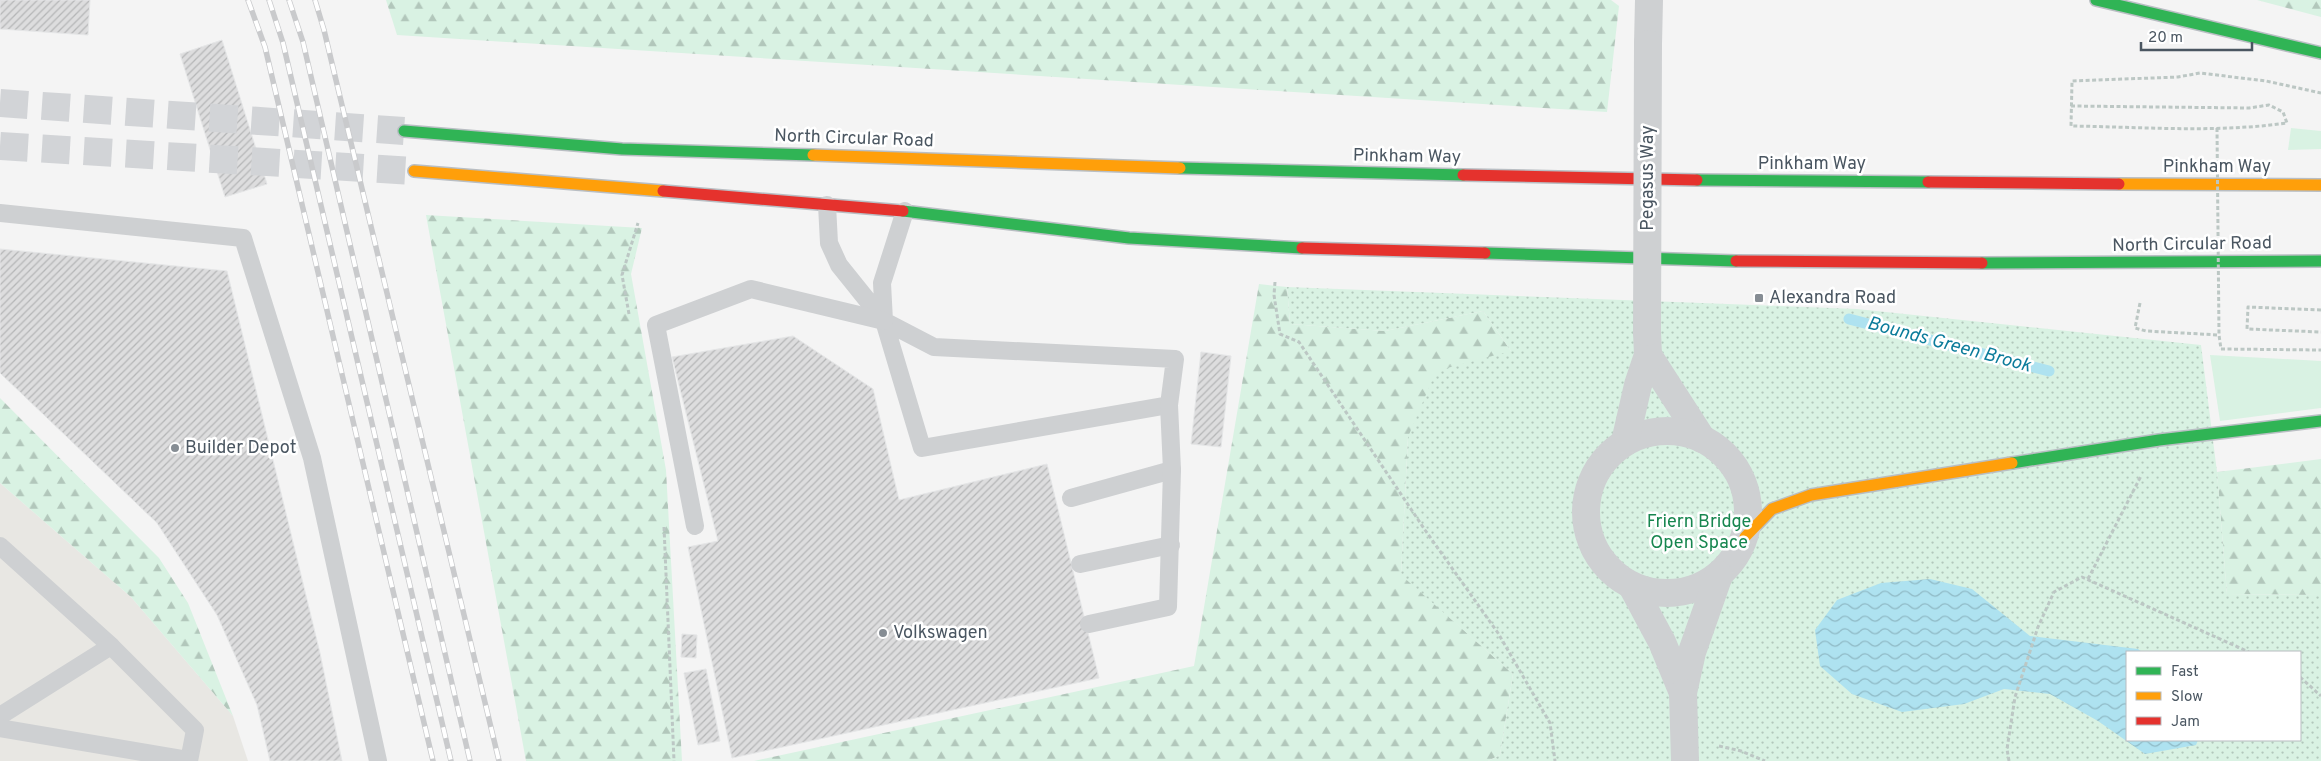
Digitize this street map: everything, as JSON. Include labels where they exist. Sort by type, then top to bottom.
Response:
[{"type":"highway","points":[[2096,0],[2321,52]]},
{"type":"highway","name":"North Circular Road","points":[[404,131],[622,149],[1303,172]]},
{"type":"highway","points":[[414,171],[905,211]]},
{"type":"highway","name":"Pinkham Way","points":[[1303,172],[1730,181],[2321,185]]},
{"type":"highway","name":"North Circular Road","points":[[905,211],[1129,238],[1248,246],[1759,262],[2064,264],[2321,261]]},
{"type":"highway","points":[[1745,537],[1772,509],[1811,495],[2159,440],[2321,421]]},
{"type":"street","name":"Pegasus Way","points":[[1625,442],[1648,344],[1649,0]]},
{"type":"street","points":[[1648,344],[1702,439]]},
{"type":"street","points":[[1673,431],[1702,439],[1719,450],[1738,471],[1748,499],[1749,518],[1745,537],[1736,557],[1719,575],[1690,591],[1674,594],[1652,593],[1632,586],[1603,564],[1595,552],[1586,523],[1586,497],[1590,482],[1609,454],[1625,442],[1648,432],[1673,431]]},
{"type":"street","points":[[1685,761],[1683,693],[1694,644],[1719,575]]},
{"type":"street","points":[[1632,586],[1662,642],[1683,693]]},
{"type":"lane","points":[[827,205],[829,242],[839,265],[884,321]]},
{"type":"lane","points":[[905,211],[882,283],[884,321],[922,448],[1170,405]]},
{"type":"lane","points":[[0,213],[242,238],[312,458],[378,761]]},
{"type":"lane","points":[[695,526],[656,325],[750,289],[884,321],[934,347],[1174,359],[1170,405],[1172,470],[1168,607],[1089,624]]},
{"type":"lane","points":[[1071,498],[1172,470]]},
{"type":"lane","points":[[1080,564],[1171,545]]},
{"type":"lane","points":[[0,546],[111,646],[195,730],[189,761],[0,728]]},
{"type":"lane","points":[[0,716],[111,646]]},
{"type":"path","points":[[2071,106],[2249,108],[2269,105],[2283,112],[2287,123],[2217,128],[2071,126],[2071,106],[2072,81],[2178,77],[2200,73],[2266,81],[2321,93]]},
{"type":"path","points":[[2217,128],[2219,335],[2222,349],[2321,350]]},
{"type":"path","points":[[629,314],[622,276],[638,222]]},
{"type":"path","points":[[1275,282],[1274,295],[1280,334],[1299,342],[1425,530],[1498,633],[1550,723],[1555,761]]},
{"type":"path","points":[[2140,303],[2135,328],[2146,331],[2219,335]]},
{"type":"path","points":[[2321,310],[2248,307],[2247,329],[2321,332]]},
{"type":"path","points":[[2088,580],[2159,440]]},
{"type":"path","points":[[664,519],[674,761]]},
{"type":"path","points":[[2010,761],[2007,749],[2016,697],[2038,627],[2054,592],[2082,576],[2248,651]]},
{"type":"path","points":[[2301,678],[2321,696]]},
{"type":"path","points":[[1713,745],[1741,751],[1766,761]]},
{"type":"shaded area","points":[[0,483],[131,597],[233,716],[248,761],[0,761]]},
{"type":"green space","points":[[386,0],[1611,0],[1619,6],[1607,112],[397,35]]},
{"type":"green space","points":[[2257,0],[2321,0],[2321,17]]},
{"type":"green space","points":[[2291,128],[2321,131],[2321,149],[2288,150]]},
{"type":"green space","points":[[426,215],[642,228],[631,274],[666,470],[682,761],[526,761]]},
{"type":"green space","points":[[1259,284],[1287,287],[1290,324],[1385,331],[1483,311],[1511,351],[1408,437],[1401,574],[1513,674],[1500,755],[1488,761],[754,761],[1194,666]]},
{"type":"green space","name":"Friern Bridge Open Space","points":[[1287,287],[1857,309],[2201,345],[2217,472],[2227,594],[2321,595],[2321,761],[1488,761],[1500,755],[1513,674],[1401,575],[1408,437],[1436,371],[1511,351],[1483,311],[1385,331],[1290,324]]},
{"type":"green space","points":[[2210,355],[2321,361],[2321,408],[2220,421]]},
{"type":"green space","points":[[0,398],[159,558],[188,603],[233,716],[131,597],[0,483]]},
{"type":"green space","points":[[2321,459],[2321,595],[2227,594],[2217,472]]},
{"type":"water","points":[[1930,579],[1972,589],[2030,636],[2138,649],[2141,651],[2126,651],[2126,741],[2098,721],[2050,694],[2004,689],[1964,704],[1902,712],[1852,694],[1820,666],[1815,630],[1837,600],[1881,583]]},
{"type":"water","points":[[2126,741],[2198,741],[2196,745],[2145,754]]},
{"type":"building","points":[[0,0],[90,0],[88,35],[0,29]]},
{"type":"building","points":[[222,40],[267,184],[225,197],[180,54]]},
{"type":"building","name":"Builder Depot","points":[[0,249],[227,271],[320,653],[342,761],[270,761],[257,705],[217,615],[157,523],[0,373]]},
{"type":"building","points":[[793,336],[873,389],[899,500],[1047,464],[1099,678],[732,758],[688,547],[718,541],[672,357]]},
{"type":"building","points":[[1201,352],[1231,356],[1221,447],[1191,444]]},
{"type":"building","points":[[682,634],[697,635],[696,658],[681,657]]},
{"type":"building","points":[[706,669],[720,741],[698,745],[684,673]]},
{"type":"waterway","name":"Bounds Green Brook","points":[[1849,319],[2049,371]]},
{"type":"tunnel","points":[[0,103],[404,131]]},
{"type":"tunnel","points":[[0,146],[414,171]]},
{"type":"railway","points":[[248,0],[265,47],[433,761]]},
{"type":"railway","points":[[269,0],[283,43],[451,761]]},
{"type":"railway","points":[[289,0],[303,42],[470,761]]},
{"type":"railway","points":[[315,0],[324,30],[499,761]]},
{"type":"traffic: fast","points":[[2096,0],[2321,53]]},
{"type":"traffic: fast","points":[[404,131],[622,149],[813,155]]},
{"type":"traffic: fast","points":[[1180,168],[1463,175]]},
{"type":"traffic: fast","points":[[1697,180],[1928,182]]},
{"type":"traffic: fast","points":[[903,211],[1129,238],[1302,248]]},
{"type":"traffic: fast","points":[[1485,253],[1736,261]]},
{"type":"traffic: fast","points":[[1982,263],[2321,261]]},
{"type":"traffic: fast","points":[[2012,463],[2159,440],[2321,421]]},
{"type":"traffic: slow","points":[[813,155],[1180,168]]},
{"type":"traffic: slow","points":[[414,171],[663,191]]},
{"type":"traffic: slow","points":[[2119,184],[2321,185]]},
{"type":"traffic: slow","points":[[1745,537],[1772,509],[1811,495],[2012,463]]},
{"type":"traffic: jam","points":[[1463,175],[1697,180]]},
{"type":"traffic: jam","points":[[1928,182],[2119,184]]},
{"type":"traffic: jam","points":[[663,191],[903,211]]},
{"type":"traffic: jam","points":[[1302,248],[1485,253]]},
{"type":"traffic: jam","points":[[1736,261],[1982,263]]},
{"type":"place","name":"Alexandra Road","points":[[1759,298]]},
{"type":"place","name":"Builder Depot","points":[[175,448]]},
{"type":"place","name":"Volkswagen","points":[[883,633]]}]
